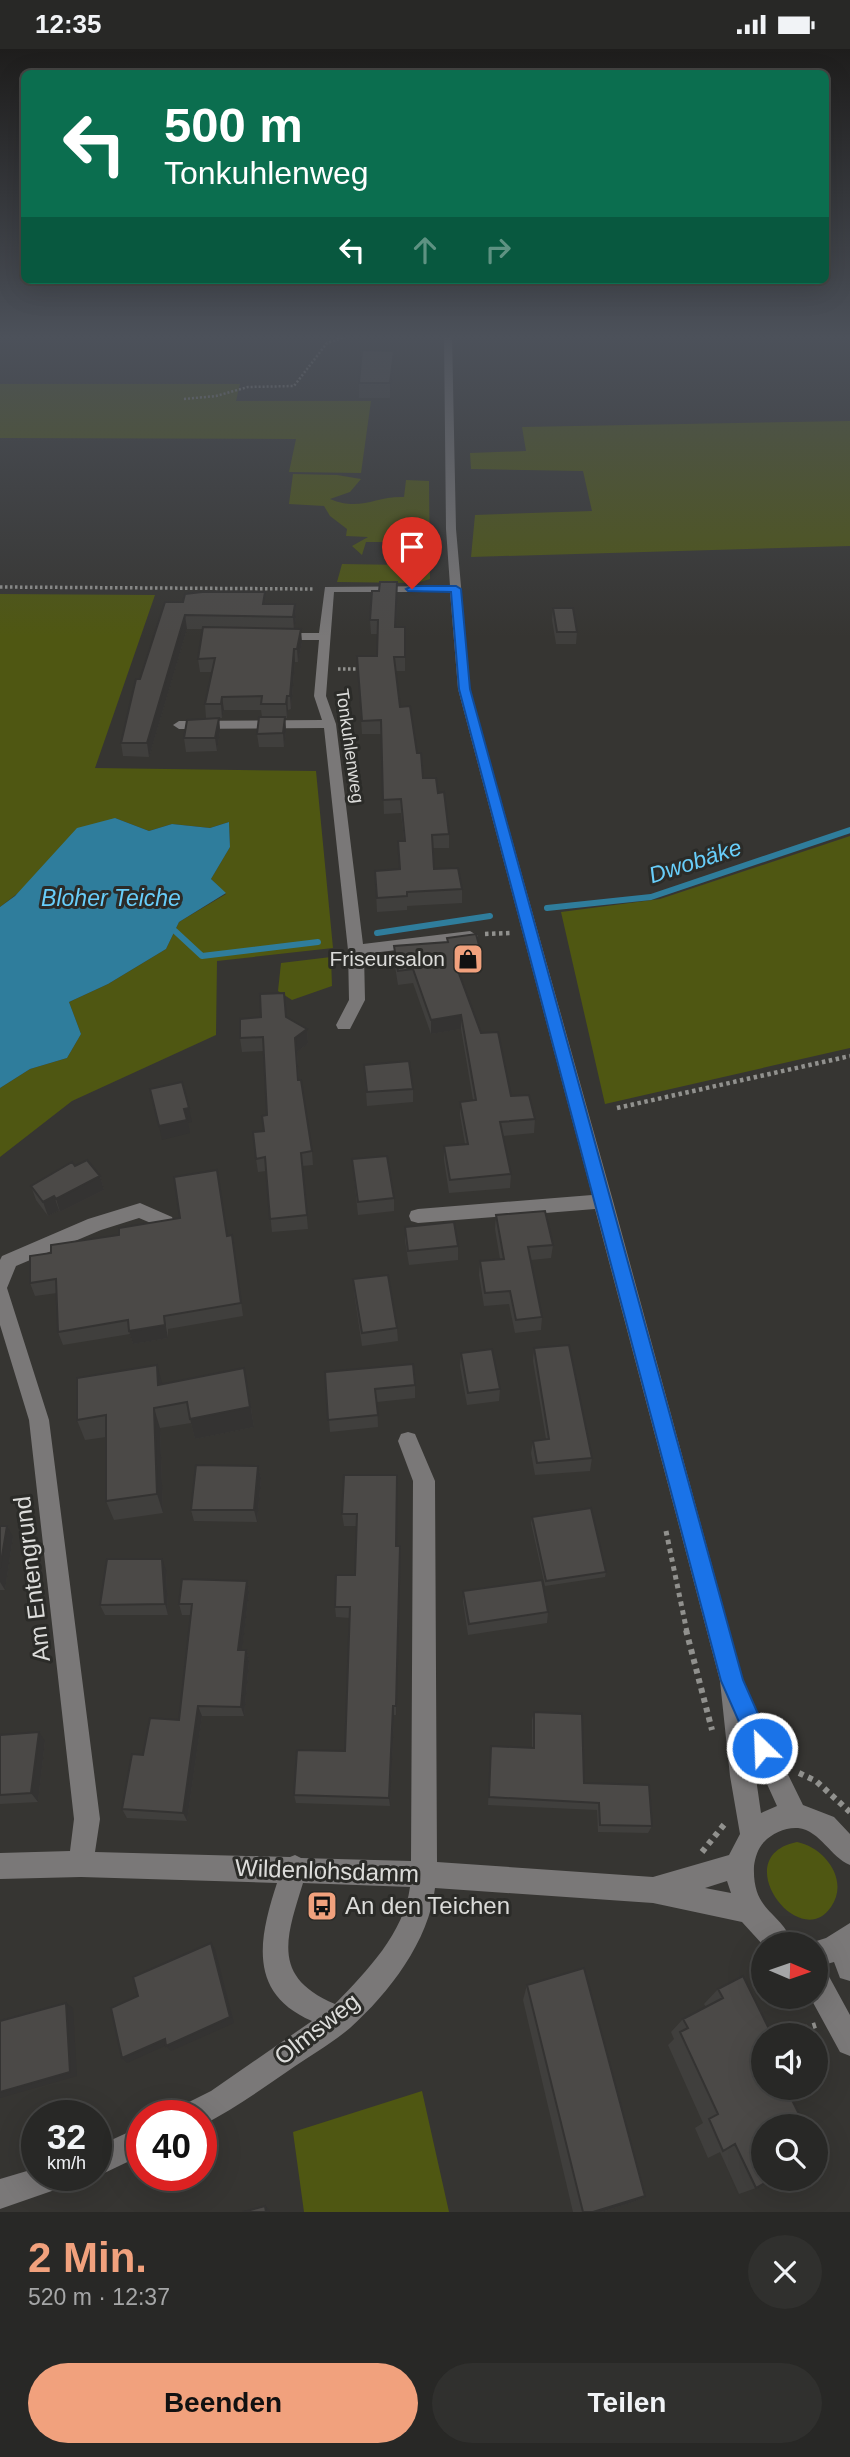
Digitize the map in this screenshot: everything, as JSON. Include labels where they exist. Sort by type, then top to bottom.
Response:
[{"type":"street","points":[[449,436],[451,516],[464,689],[732,1681],[742,1776],[752,1832]]},
{"type":"street","points":[[329,589],[456,589]]},
{"type":"street","name":"Tonkuhlenweg","points":[[329,589],[320,696],[330,724],[356,950],[358,1000],[344,1025]]},
{"type":"street","points":[[263,635],[326,637]]},
{"type":"street","points":[[179,725],[330,724]]},
{"type":"street","points":[[356,950],[470,936]]},
{"type":"street","points":[[418,1216],[604,1201]]},
{"type":"street","points":[[0,1283],[9,1261],[95,1224],[140,1210],[165,1222]]},
{"type":"street","name":"Am Entengrund","points":[[0,1293],[39,1420],[87,1819],[81,1864]]},
{"type":"street","points":[[408,1441],[424,1481],[424,1874]]},
{"type":"street","points":[[732,1681],[795,1816]]},
{"type":"street","points":[[765,1932],[748,1910],[741,1888],[739,1865],[743,1847],[752,1832],[772,1819],[795,1816],[815,1821],[833,1833],[850,1852]]},
{"type":"street","name":"Wildenlohsdamm","points":[[0,1866],[81,1864],[295,1868],[424,1874],[653,1890],[748,1910]]},
{"type":"street","name":"Wildenlohsdamm","points":[[653,1890],[739,1865]]},
{"type":"street","points":[[295,1868],[278,1923],[276,1955],[284,1985],[308,2006],[339,2019]]},
{"type":"street","name":"Olmsweg","points":[[217,2103],[339,2019],[372,1985],[398,1950],[420,1908],[424,1874]]},
{"type":"street","points":[[828,1952],[847,1949]]},
{"type":"street","points":[[828,2003],[850,2042]]},
{"type":"street","points":[[0,2194],[21,2187]]},
{"type":"path","points":[[0,587],[329,589]]},
{"type":"path","points":[[323,670],[361,669]]},
{"type":"path","points":[[470,936],[513,933]]},
{"type":"path","points":[[617,1108],[850,1056]]},
{"type":"path","points":[[664,1519],[685,1625],[715,1740]]},
{"type":"path","points":[[700,1859],[704,1849],[727,1822],[729,1812]]},
{"type":"green space","points":[[366,436],[361,473],[289,472],[296,439],[0,438]]},
{"type":"green space","points":[[523,436],[850,436],[850,546],[471,557],[475,515],[592,511],[583,471],[471,469],[470,453],[526,451]]},
{"type":"green space","points":[[293,474],[337,475],[361,479],[350,492],[330,499],[350,504],[404,497],[406,480],[429,481],[430,579],[417,583],[337,582],[342,564],[404,565],[405,549],[388,549],[388,542],[366,542],[362,555],[352,546],[368,537],[346,536],[347,529],[330,516],[324,506],[289,504]]},
{"type":"green space","points":[[0,594],[155,595],[95,768],[316,771],[333,948],[217,961],[216,1035],[72,1101],[0,1157],[0,1088],[30,1069],[67,1058],[81,1034],[69,1002],[108,984],[166,949],[179,922],[226,894],[211,879],[230,847],[229,822],[210,828],[172,824],[149,831],[115,818],[0,907]]},
{"type":"green space","points":[[850,836],[850,1048],[605,1104],[561,912],[660,899]]},
{"type":"green space","points":[[331,957],[332,986],[292,1000],[278,991],[281,963]]},
{"type":"green space","points":[[797,1842],[816,1850],[825,1858],[836,1876],[836,1897],[831,1907],[817,1918],[802,1919],[787,1911],[775,1897],[768,1881],[768,1865],[777,1851]]},
{"type":"green space","points":[[422,2091],[449,2212],[304,2212],[293,2132]]},
{"type":"water","name":"Bloher Teiche","points":[[115,818],[149,831],[172,824],[210,828],[229,822],[230,847],[211,879],[226,893],[179,922],[166,949],[108,984],[69,1002],[81,1034],[67,1058],[30,1069],[0,1088],[0,907],[15,896],[77,828]]},
{"type":"building","points":[[380,582],[397,582],[395,627],[405,627],[405,657],[394,657],[400,707],[410,706],[417,753],[421,753],[423,778],[436,778],[438,793],[444,792],[449,834],[432,835],[434,869],[458,868],[462,889],[407,892],[407,896],[377,898],[375,871],[400,869],[398,841],[405,841],[401,799],[383,800],[381,720],[362,721],[357,656],[377,656],[378,620],[370,620],[372,591],[379,591]]},
{"type":"building","points":[[265,592],[263,604],[295,604],[293,617],[185,615],[147,743],[121,743],[136,679],[140,679],[165,602],[183,602],[185,594]]},
{"type":"building","points":[[553,608],[573,608],[577,632],[557,632]]},
{"type":"building","points":[[203,627],[301,629],[297,649],[294,649],[290,696],[287,696],[286,704],[261,704],[262,696],[222,697],[221,704],[205,704],[215,658],[198,659]]},
{"type":"building","points":[[259,717],[285,717],[283,733],[257,734]]},
{"type":"building","points":[[219,718],[215,738],[184,738],[187,720]]},
{"type":"building","points":[[476,934],[482,956],[454,960],[481,1033],[498,1032],[511,1096],[529,1095],[535,1119],[500,1122],[511,1174],[450,1180],[444,1146],[468,1144],[460,1102],[476,1100],[461,1015],[431,1020],[413,969],[398,971],[394,946],[448,942],[447,938]]},
{"type":"building","points":[[284,993],[286,1017],[307,1029],[295,1038],[298,1080],[301,1080],[312,1151],[301,1153],[307,1215],[270,1219],[265,1157],[256,1159],[253,1132],[264,1131],[262,1116],[267,1115],[263,1037],[240,1038],[240,1019],[261,1017],[260,994]]},
{"type":"building","points":[[409,1061],[413,1089],[367,1092],[364,1065]]},
{"type":"building","points":[[182,1082],[189,1108],[184,1109],[187,1120],[159,1126],[150,1089]]},
{"type":"building","points":[[387,1156],[394,1198],[358,1202],[352,1159]]},
{"type":"building","points":[[87,1160],[100,1176],[56,1199],[54,1196],[43,1202],[31,1186],[72,1162],[75,1166]]},
{"type":"building","points":[[217,1170],[227,1236],[232,1235],[241,1303],[164,1316],[165,1325],[129,1331],[128,1320],[58,1332],[56,1279],[30,1283],[30,1256],[51,1253],[51,1245],[119,1235],[119,1228],[180,1218],[174,1177]]},
{"type":"building","points":[[545,1211],[553,1245],[528,1247],[542,1317],[516,1320],[510,1291],[485,1293],[480,1261],[504,1259],[496,1215]]},
{"type":"building","points":[[454,1222],[458,1246],[408,1251],[405,1227]]},
{"type":"building","points":[[388,1275],[397,1328],[362,1333],[353,1279]]},
{"type":"building","points":[[569,1345],[592,1458],[537,1463],[533,1441],[549,1439],[534,1348]]},
{"type":"building","points":[[492,1349],[500,1389],[468,1393],[461,1353]]},
{"type":"building","points":[[413,1364],[415,1385],[375,1389],[378,1415],[328,1420],[325,1372]]},
{"type":"building","points":[[157,1365],[158,1385],[244,1368],[250,1407],[190,1419],[187,1402],[154,1408],[157,1494],[106,1501],[106,1415],[77,1420],[77,1378]]},
{"type":"building","points":[[196,1465],[258,1466],[254,1510],[191,1510]]},
{"type":"building","points":[[344,1475],[397,1475],[396,1546],[400,1546],[396,1706],[393,1706],[389,1798],[294,1795],[297,1750],[345,1751],[350,1607],[335,1607],[336,1575],[355,1575],[357,1514],[342,1514]]},
{"type":"building","points":[[591,1508],[606,1572],[546,1581],[532,1517]]},
{"type":"building","points":[[0,1526],[7,1526],[0,1568]]},
{"type":"building","points":[[107,1559],[162,1559],[165,1604],[100,1605]]},
{"type":"building","points":[[182,1579],[247,1581],[238,1650],[246,1650],[241,1707],[198,1706],[183,1813],[122,1809],[132,1754],[143,1755],[150,1718],[179,1720],[192,1604],[179,1604]]},
{"type":"building","points":[[542,1580],[548,1612],[469,1624],[463,1591]]},
{"type":"building","points":[[534,1712],[582,1714],[584,1783],[649,1785],[652,1826],[600,1825],[599,1803],[489,1797],[491,1746],[534,1748]]},
{"type":"building","points":[[39,1732],[31,1793],[0,1795],[0,1735]]},
{"type":"building","points":[[211,1943],[230,2017],[166,2046],[165,2039],[122,2058],[111,2008],[138,1996],[133,1977]]},
{"type":"building","points":[[584,1968],[645,2196],[593,2212],[583,2212],[527,1985]]},
{"type":"building","points":[[743,1976],[751,1992],[751,2009],[759,2009],[766,2023],[751,2023],[751,2100],[792,2100],[799,2114],[751,2114],[751,2178],[735,2144],[723,2151],[709,2119],[718,2114],[680,2032],[688,2028],[683,2019],[723,1998],[718,1989]]},
{"type":"building","points":[[66,2003],[70,2072],[0,2092],[0,2021]]},
{"type":"building","points":[[265,2206],[266,2212],[243,2212]]},
{"type":"waterway","name":"Dwobäke","points":[[547,908],[651,897],[850,830]]},
{"type":"waterway","name":"Dwobäke","points":[[377,933],[490,916]]},
{"type":"waterway","name":"Dwobäke","points":[[175,931],[202,956],[318,942]]},
{"type":"place","name":"Friseursalon","points":[[468,959]]},
{"type":"place","name":"An den Teichen","points":[[322,1906]]},
{"type":"route","points":[[412,589],[456,589],[464,689],[481,754],[732,1681],[762,1748]]}]
